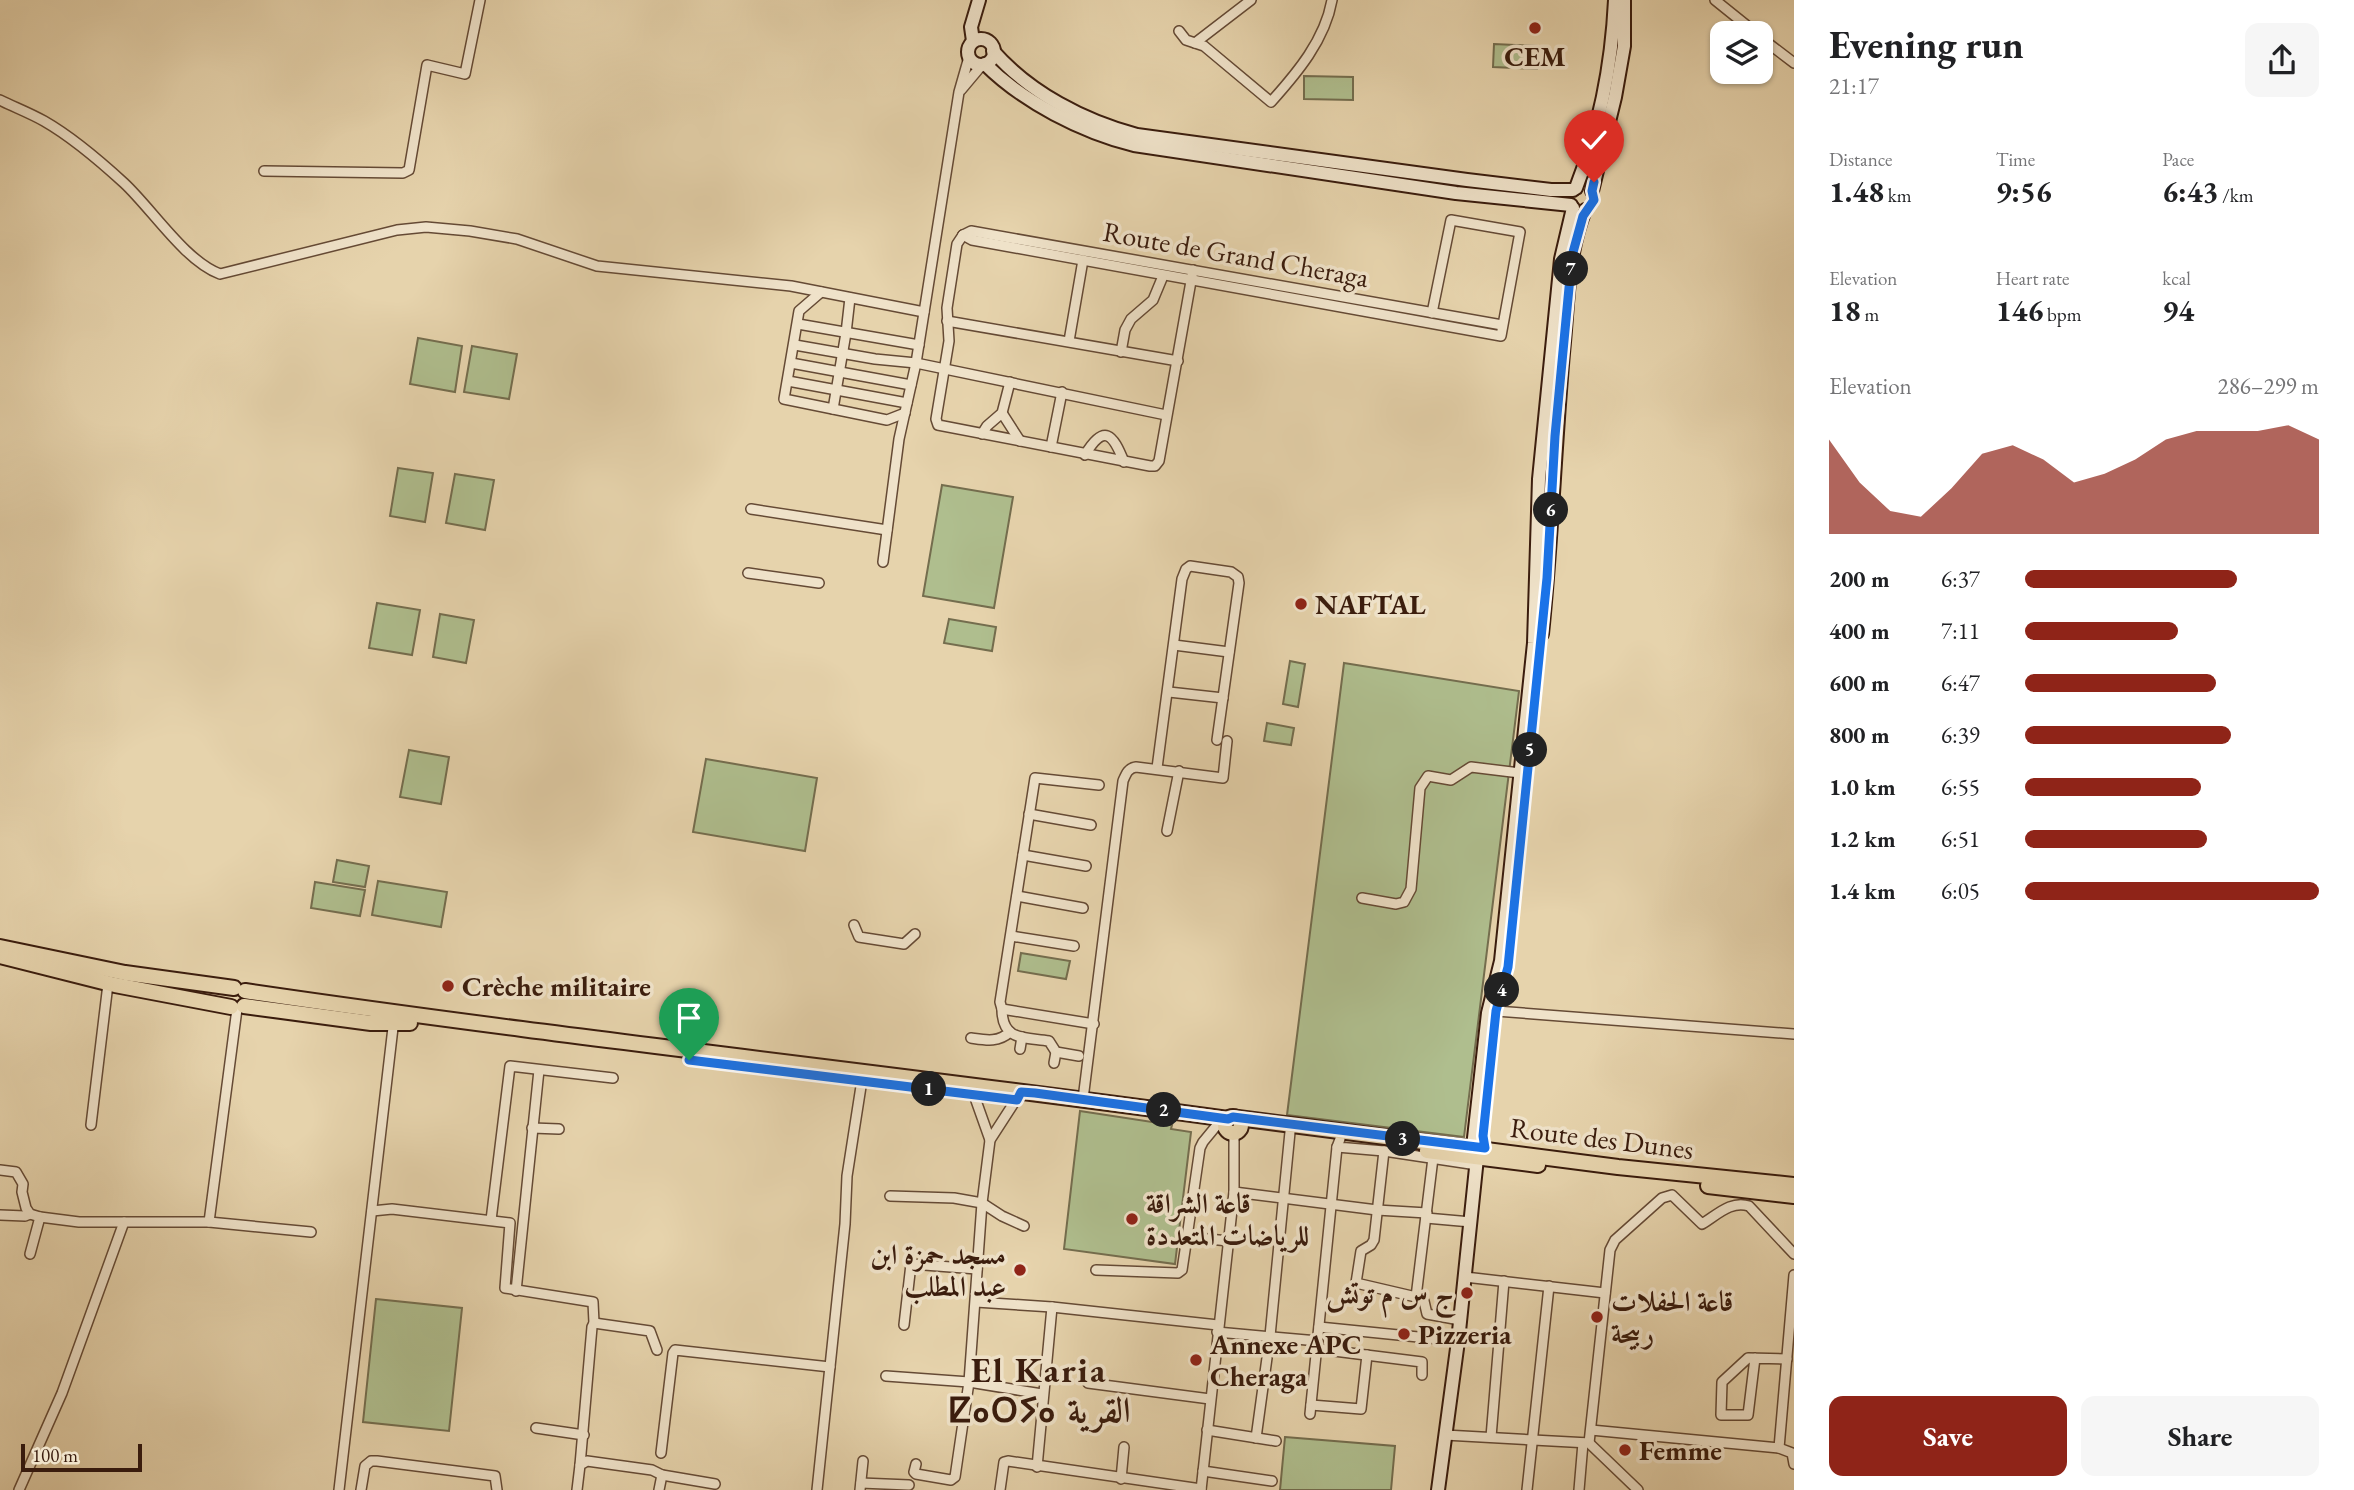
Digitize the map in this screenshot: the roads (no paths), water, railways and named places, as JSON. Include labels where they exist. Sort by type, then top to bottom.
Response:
[{"type":"main road","name":"Route des Dunes","points":[[0,957],[240,990],[421,1023],[689,1060],[974,1095],[1083,1099],[1230,1125],[1290,1132],[1338,1143],[1794,1185]]},
{"type":"main road","name":"Route des Dunes","points":[[0,957],[108,984],[237,1007],[371,1023],[394,1018],[1794,1196]]},
{"type":"main road","points":[[237,1007],[227,996],[240,990]]},
{"type":"street","points":[[264,172],[403,173],[409,170],[427,65],[465,74],[480,0]]},
{"type":"street","points":[[1195,43],[1251,0]]},
{"type":"street","points":[[1180,31],[1186,40],[1204,46],[1271,102],[1316,44],[1329,18],[1332,0]]},
{"type":"street","points":[[1478,1155],[1483,1136],[1496,1011],[1508,967],[1542,628],[1555,436],[1577,208],[1570,197],[1584,167],[1605,84],[1613,46],[1615,0]]},
{"type":"street","points":[[969,57],[974,63],[984,64],[1004,81],[1065,120],[1099,135],[1134,145],[1456,193],[1577,208],[1593,202],[1592,191],[1615,97],[1624,46],[1624,0]]},
{"type":"street","points":[[1715,0],[1741,21]]},
{"type":"street","points":[[959,92],[992,57],[985,44],[978,3]]},
{"type":"street","points":[[985,44],[1016,73],[1057,102],[1096,122],[1137,135],[1481,182],[1558,191],[1586,187],[1592,191]]},
{"type":"street","points":[[883,562],[959,92],[969,57],[969,47],[985,44]]},
{"type":"street","points":[[1773,47],[1794,64]]},
{"type":"street","points":[[0,100],[45,121],[91,154],[126,184],[193,257],[208,269],[220,274],[397,230],[426,228],[470,231],[517,239],[597,267],[791,286],[925,312]]},
{"type":"street","points":[[1438,1490],[1471,1222],[1488,1013],[1501,961],[1534,643],[1537,517],[1561,259],[1577,208]]},
{"type":"street","points":[[1193,270],[1191,281],[1178,360],[1157,465],[1085,455],[938,425],[936,419],[949,341],[947,321],[957,244],[963,235],[972,240],[1191,281],[1501,335],[1520,232],[1451,220],[1432,313]]},
{"type":"street","name":"Route de Grand Cheraga","points":[[963,235],[971,231],[1502,325]]},
{"type":"street","points":[[1069,341],[1083,260]]},
{"type":"street","points":[[1121,352],[1125,330],[1131,319],[1153,300],[1163,275]]},
{"type":"street","points":[[821,292],[801,309],[784,399],[887,420],[905,413]]},
{"type":"street","points":[[833,409],[850,298]]},
{"type":"street","points":[[947,321],[1178,360]]},
{"type":"street","points":[[798,324],[919,345]]},
{"type":"street","points":[[795,345],[916,363],[1167,415]]},
{"type":"street","points":[[791,363],[911,384]]},
{"type":"street","points":[[788,381],[907,402]]},
{"type":"street","points":[[982,434],[987,426],[1002,414],[1010,382]]},
{"type":"street","points":[[1051,447],[1062,392]]},
{"type":"street","points":[[1002,414],[1020,441]]},
{"type":"street","points":[[1085,455],[1096,440],[1107,435],[1115,441],[1124,462]]},
{"type":"street","points":[[751,509],[887,530]]},
{"type":"street","points":[[1083,1099],[1123,781],[1131,768],[1157,768],[1223,778],[1223,698],[1238,577],[1231,572],[1190,566],[1184,574],[1157,768]]},
{"type":"street","points":[[748,573],[819,583]]},
{"type":"street","points":[[1174,645],[1229,652]]},
{"type":"street","points":[[1168,692],[1223,698]]},
{"type":"street","points":[[1362,898],[1395,904],[1404,902],[1408,896],[1411,889],[1420,788],[1428,776],[1451,780],[1471,767],[1520,773]]},
{"type":"street","points":[[1167,831],[1179,771]]},
{"type":"street","points":[[1055,1063],[1056,1052],[1049,1041],[1022,1037],[1006,1030],[1000,1002],[1029,814],[1035,778],[1099,785]]},
{"type":"street","points":[[1029,814],[1091,825]]},
{"type":"street","points":[[1023,855],[1086,866]]},
{"type":"street","points":[[1017,896],[1083,908]]},
{"type":"street","points":[[854,925],[859,937],[904,944],[915,934]]},
{"type":"street","points":[[1010,936],[1074,946]]},
{"type":"street","points":[[91,1125],[108,984]]},
{"type":"street","points":[[209,1222],[237,1007]]},
{"type":"street","points":[[1002,1009],[1094,1024]]},
{"type":"street","points":[[1496,1011],[1794,1034]]},
{"type":"street","points":[[339,1490],[394,1018]]},
{"type":"street","points":[[971,1038],[995,1040],[1010,1032]]},
{"type":"street","points":[[1020,1049],[1022,1037]]},
{"type":"street","points":[[1056,1052],[1079,1056]]},
{"type":"street","points":[[491,1220],[510,1066],[613,1078]]},
{"type":"street","points":[[516,1291],[539,1070]]},
{"type":"street","points":[[817,1490],[845,1224],[847,1176],[862,1080]]},
{"type":"street","points":[[974,1095],[990,1140]]},
{"type":"street","points":[[916,1464],[916,1475],[954,1479],[969,1382],[982,1203],[990,1140],[1019,1096]]},
{"type":"street","points":[[1000,1490],[1004,1462],[1008,1461],[1201,1490],[1234,1192],[1230,1125],[1203,1142],[1200,1148],[1182,1270],[1178,1273],[1096,1270]]},
{"type":"street","points":[[533,1128],[559,1129]]},
{"type":"street","points":[[1256,1438],[1270,1336],[1290,1132]]},
{"type":"street","points":[[1367,1355],[1361,1409],[1311,1410],[1338,1143],[1433,1158],[1478,1155]]},
{"type":"street","points":[[1384,1151],[1374,1240],[1361,1251],[1356,1283],[1416,1297],[1423,1301],[1427,1314],[1460,1320]]},
{"type":"street","points":[[1416,1297],[1433,1158]]},
{"type":"street","points":[[0,1170],[16,1172],[21,1177],[30,1214],[30,1254]]},
{"type":"street","points":[[1234,1192],[1471,1222]]},
{"type":"street","points":[[1579,1490],[1586,1443],[1591,1430],[1610,1250],[1615,1240],[1667,1196],[1672,1195],[1702,1224],[1732,1205],[1741,1203],[1749,1206],[1794,1254]]},
{"type":"street","points":[[890,1196],[954,1198],[982,1203],[1024,1226]]},
{"type":"street","points":[[372,1211],[391,1209],[510,1223],[505,1288],[593,1302],[594,1324],[577,1490]]},
{"type":"street","points":[[0,1215],[30,1214],[79,1222],[209,1222],[311,1232]]},
{"type":"street","points":[[19,1490],[62,1393],[124,1222]]},
{"type":"street","points":[[1187,1237],[1229,1241]]},
{"type":"street","points":[[904,1325],[911,1264],[977,1269]]},
{"type":"street","points":[[1779,1448],[1794,1275]]},
{"type":"street","points":[[1465,1277],[1605,1293]]},
{"type":"street","points":[[1491,1437],[1504,1281]]},
{"type":"street","points":[[1527,1490],[1549,1286]]},
{"type":"street","points":[[976,1302],[1052,1307],[1270,1336],[1367,1355],[1422,1362],[1422,1375]]},
{"type":"street","points":[[1037,1467],[1052,1307]]},
{"type":"street","points":[[594,1324],[650,1331],[656,1350]]},
{"type":"street","points":[[1319,1327],[1458,1341]]},
{"type":"street","points":[[661,1453],[675,1350],[830,1367]]},
{"type":"street","points":[[1755,1358],[1748,1415],[1721,1415],[1722,1382],[1748,1358],[1755,1358],[1787,1359]]},
{"type":"street","points":[[886,1376],[969,1382],[1042,1394]]},
{"type":"street","points":[[1088,1383],[1210,1398]]},
{"type":"street","points":[[536,1428],[584,1435]]},
{"type":"street","points":[[1207,1430],[1276,1441]]},
{"type":"street","points":[[1591,1430],[1779,1448],[1791,1453],[1794,1464]]},
{"type":"street","points":[[1445,1434],[1586,1443],[1638,1490]]},
{"type":"street","points":[[1121,1479],[1124,1447]]},
{"type":"street","points":[[361,1490],[365,1466],[371,1461],[377,1461],[495,1476],[497,1490]]},
{"type":"street","points":[[580,1465],[586,1461],[652,1469],[662,1475],[715,1484]]},
{"type":"street","points":[[863,1461],[860,1487],[909,1485]]},
{"type":"street","points":[[1203,1471],[1272,1481]]},
{"type":"street","points":[[659,1490],[662,1475]]},
{"type":"place","name":"CEM","points":[[1535,28]]},
{"type":"place","name":"NAFTAL","points":[[1301,604]]},
{"type":"place","name":"Crèche militaire","points":[[448,986]]},
{"type":"place","name":"قاعة الشراقة للرياضات المتعددة","points":[[1132,1219]]},
{"type":"place","name":"مسجد حمزة ابن عبد المطلب","points":[[1020,1270]]},
{"type":"place","name":"ج س م توتش","points":[[1467,1293]]},
{"type":"place","name":"قاعة الحفلات ربيحة","points":[[1597,1317]]},
{"type":"place","name":"Pizzeria","points":[[1404,1334]]},
{"type":"place","name":"Annexe APC Cheraga","points":[[1196,1360]]},
{"type":"place","name":"Femme","points":[[1625,1450]]},
{"type":"district","name":"El Karia ⵇⴰⵔⵢⴰ القرية","points":[[1039,1389]]}]
